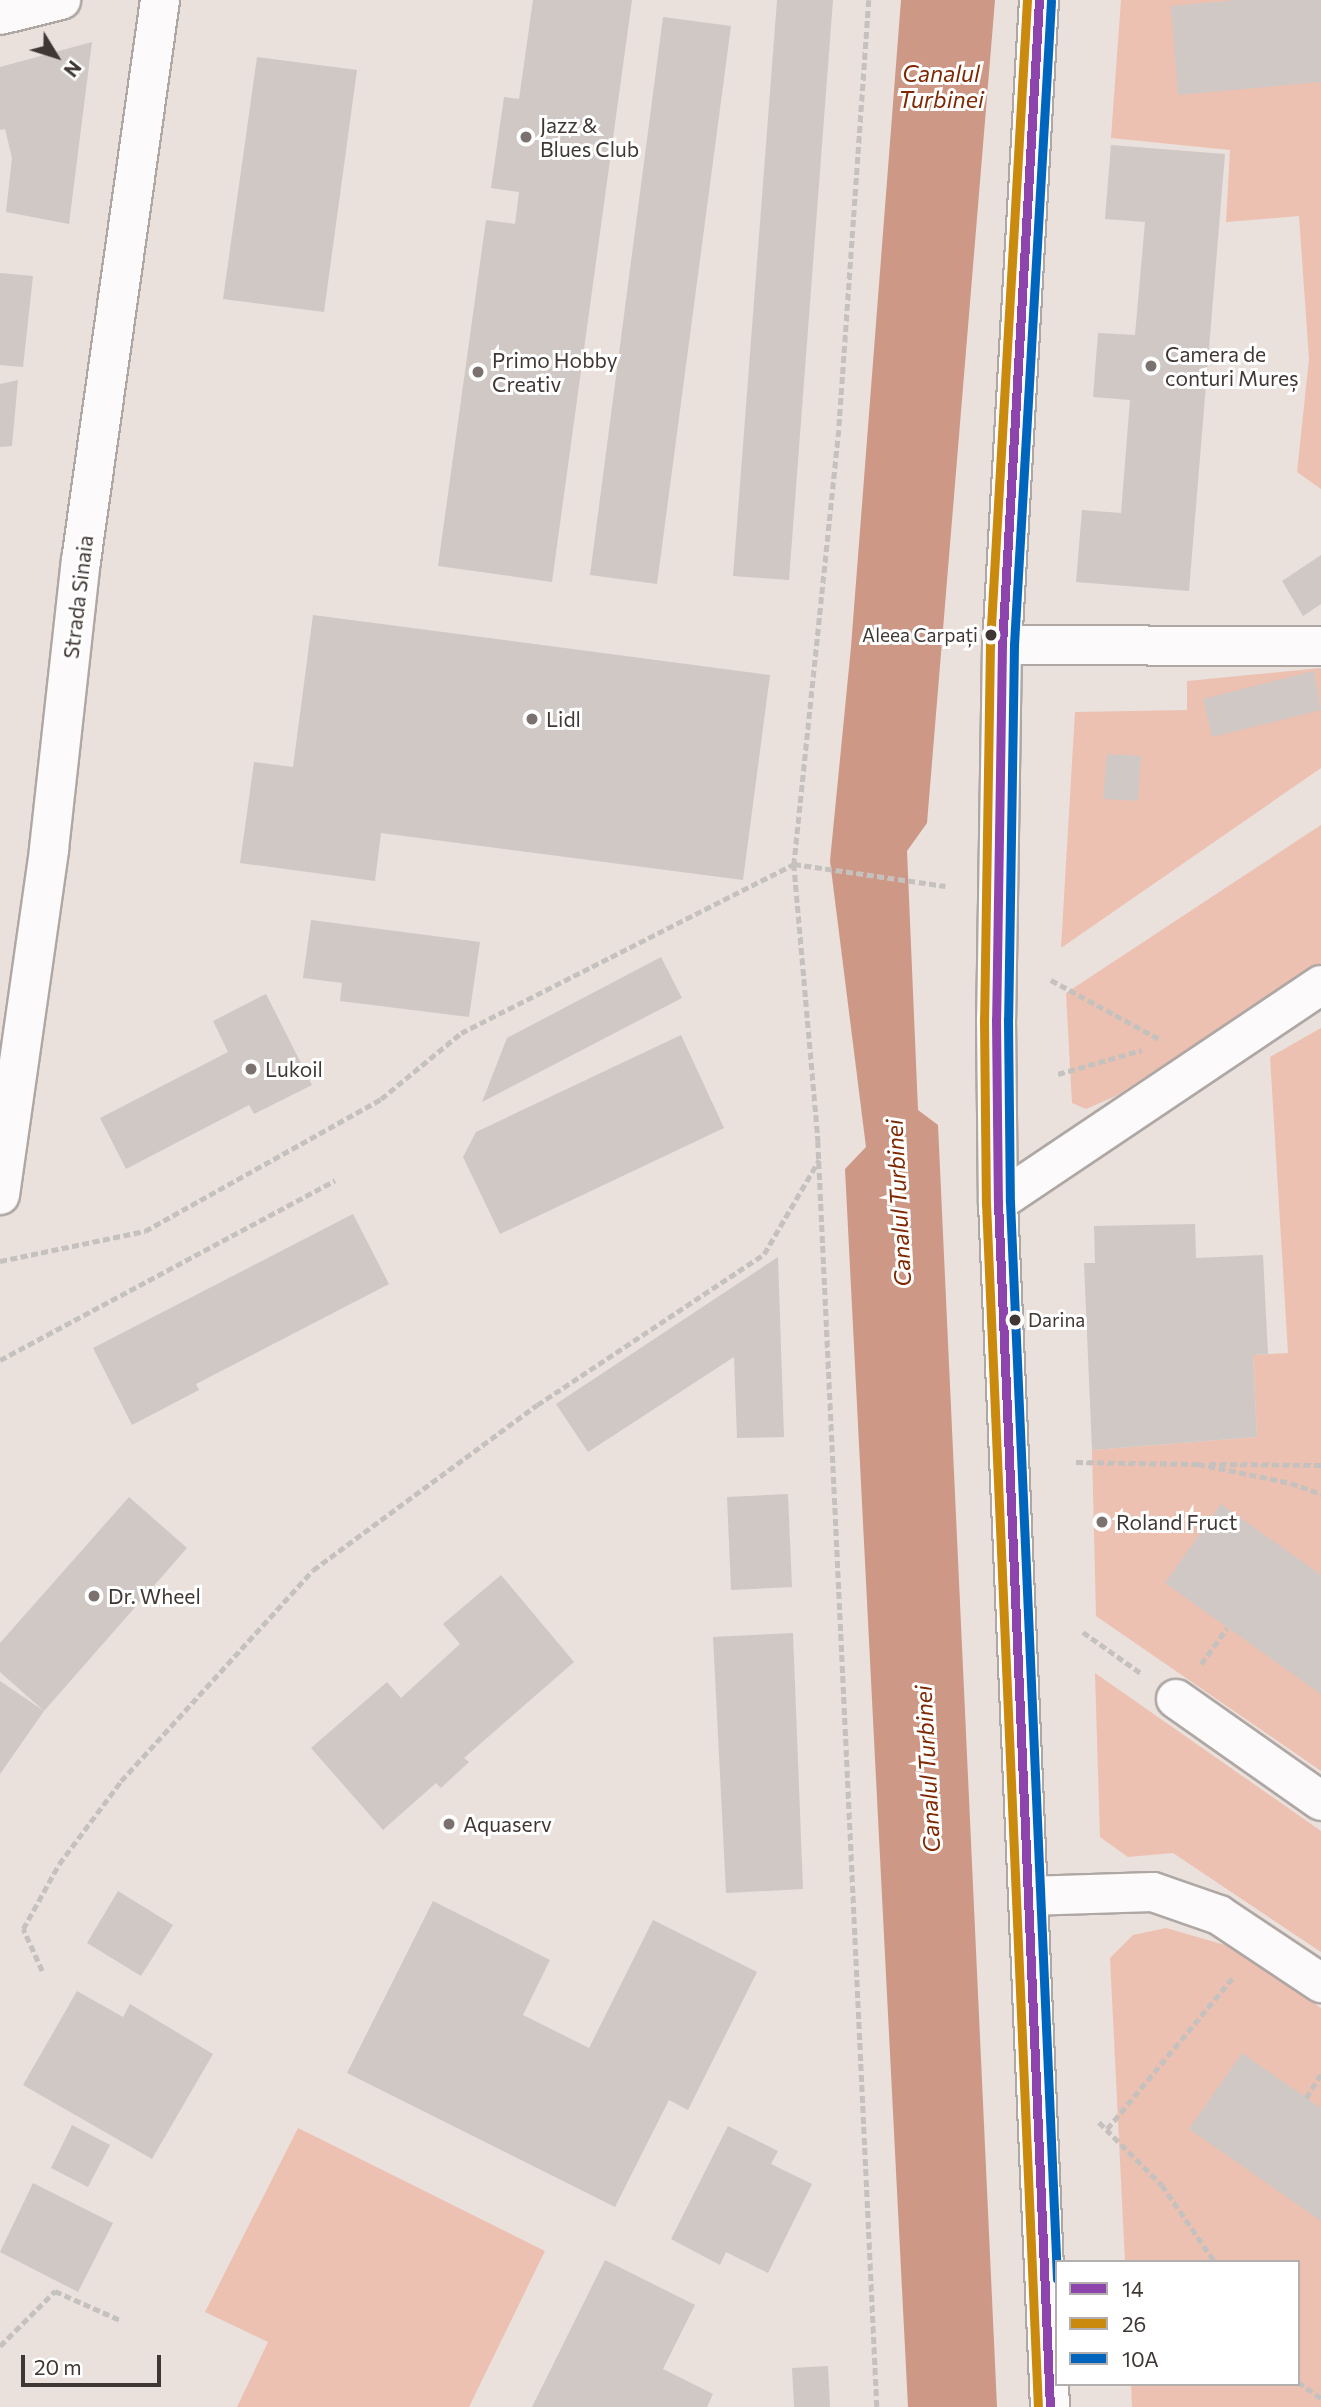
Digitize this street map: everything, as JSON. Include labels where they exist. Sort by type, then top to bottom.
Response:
[{"type":"street","points":[[0,15],[61,0]]},
{"type":"street","name":"Strada Sinaia","points":[[0,1195],[49,849],[81,561],[160,0]]},
{"type":"street","points":[[1039,0],[1002,645],[996,885],[998,1202],[1050,2407]]},
{"type":"street","points":[[1002,645],[1321,646]]},
{"type":"street","points":[[998,1202],[1321,985]]},
{"type":"street","points":[[1176,1699],[1321,1801]]},
{"type":"street","points":[[1028,1896],[1153,1892],[1219,1915],[1321,1983]]},
{"type":"path","points":[[869,0],[839,430],[794,864],[819,1159],[877,2407]]},
{"type":"path","points":[[0,1261],[145,1231],[381,1099],[461,1033],[794,864],[823,866],[944,886]]},
{"type":"path","points":[[1051,980],[1166,1043],[1058,1073]]},
{"type":"path","points":[[42,1971],[23,1929],[59,1864],[121,1781],[313,1570],[537,1405],[764,1254],[819,1159]]},
{"type":"path","points":[[0,1360],[335,1180]]},
{"type":"path","points":[[1076,1462],[1321,1465]]},
{"type":"path","points":[[1198,1464],[1291,1483],[1321,1494]]},
{"type":"path","points":[[1083,1632],[1176,1699]]},
{"type":"path","points":[[1107,2130],[1261,1943]]},
{"type":"path","points":[[1306,2098],[1321,2074]]},
{"type":"path","points":[[1099,2122],[1162,2185],[1214,2260]]},
{"type":"path","points":[[0,2346],[55,2291],[120,2320]]},
{"type":"path","points":[[1300,2383],[1321,2398]]},
{"type":"shaded area","points":[[1121,0],[1321,0],[1321,489],[1297,472],[1309,359],[1299,216],[1226,222],[1230,150],[1111,138]]},
{"type":"shaded area","points":[[1321,668],[1321,768],[1061,948],[1075,712],[1187,710],[1187,681]]},
{"type":"shaded area","points":[[1321,825],[1321,963],[1116,1096],[1086,1109],[1072,1103],[1066,993]]},
{"type":"shaded area","points":[[1321,1028],[1321,1771],[1096,1616],[1092,1450],[1257,1437],[1253,1355],[1288,1353],[1270,1057]]},
{"type":"shaded area","points":[[1095,1673],[1321,1831],[1321,1952],[1173,1853],[1128,1857],[1100,1837]]},
{"type":"shaded area","points":[[1166,1928],[1232,1947],[1321,2008],[1321,2407],[1132,2407],[1131,2386],[1300,2386],[1300,2260],[1125,2260],[1110,1958],[1133,1935]]},
{"type":"shaded area","points":[[298,2128],[545,2251],[469,2407],[237,2407],[268,2342],[205,2312]]},
{"type":"water","name":"Canalul Turbinei","points":[[901,0],[995,0],[927,823],[907,851],[918,1110],[938,1125],[997,2407],[908,2407],[845,1169],[866,1147],[830,861],[851,647]]},
{"type":"building","points":[[533,0],[632,0],[552,582],[438,566],[486,220],[515,224],[519,192],[491,188],[504,97],[519,99]]},
{"type":"building","points":[[777,0],[833,0],[789,580],[733,576]]},
{"type":"building","points":[[1237,0],[1321,0],[1321,82],[1178,95],[1171,6]]},
{"type":"building","points":[[663,17],[731,26],[657,584],[590,575]]},
{"type":"building","points":[[92,42],[69,224],[6,212],[12,158],[5,129],[0,130],[0,67]]},
{"type":"building","points":[[257,57],[357,70],[324,312],[223,299]]},
{"type":"building","name":"Camera de conturi Mureș","points":[[1111,145],[1225,154],[1189,591],[1076,582],[1082,510],[1121,513],[1130,400],[1093,397],[1098,333],[1135,335],[1145,222],[1105,219]]},
{"type":"building","points":[[0,273],[33,276],[23,367],[0,365]]},
{"type":"building","points":[[18,380],[12,446],[0,447],[0,384]]},
{"type":"building","points":[[1321,555],[1321,604],[1303,616],[1282,581]]},
{"type":"building","name":"Lidl","points":[[313,615],[770,675],[743,880],[381,833],[375,881],[240,863],[254,762],[293,767]]},
{"type":"building","points":[[1314,671],[1321,710],[1212,737],[1203,699]]},
{"type":"building","points":[[1107,754],[1141,756],[1138,801],[1103,799]]},
{"type":"building","points":[[311,920],[480,942],[469,1017],[340,1001],[342,983],[303,978]]},
{"type":"building","points":[[661,957],[682,998],[482,1102],[507,1038]]},
{"type":"building","name":"Lukoil","points":[[266,994],[312,1085],[254,1114],[249,1105],[126,1169],[100,1118],[228,1052],[213,1021]]},
{"type":"building","points":[[681,1035],[724,1128],[500,1234],[463,1157],[476,1132]]},
{"type":"building","points":[[353,1214],[389,1284],[196,1384],[199,1390],[132,1425],[93,1348]]},
{"type":"building","points":[[1195,1224],[1196,1258],[1263,1255],[1268,1354],[1253,1355],[1257,1437],[1092,1450],[1084,1263],[1095,1263],[1094,1226]]},
{"type":"building","points":[[778,1257],[784,1437],[737,1438],[734,1357],[588,1452],[556,1404]]},
{"type":"building","points":[[788,1494],[792,1587],[731,1590],[727,1497]]},
{"type":"building","name":"Dr. Wheel","points":[[129,1497],[187,1548],[44,1711],[0,1672],[0,1643]]},
{"type":"building","points":[[1221,1504],[1321,1575],[1321,1694],[1165,1583]]},
{"type":"building","points":[[501,1575],[574,1662],[464,1758],[469,1762],[441,1788],[436,1783],[383,1830],[311,1748],[387,1682],[401,1698],[460,1644],[443,1624]]},
{"type":"building","points":[[793,1633],[803,1889],[726,1893],[713,1637]]},
{"type":"building","points":[[0,1681],[44,1711],[0,1774]]},
{"type":"building","points":[[118,1891],[173,1925],[141,1976],[87,1943]]},
{"type":"building","points":[[433,1901],[550,1960],[523,2015],[589,2048],[653,1920],[757,1972],[688,2110],[669,2100],[615,2207],[347,2073]]},
{"type":"building","points":[[77,1991],[123,2017],[130,2004],[213,2054],[152,2159],[23,2085]]},
{"type":"building","points":[[1242,2053],[1321,2108],[1321,2221],[1189,2129]]},
{"type":"building","points":[[72,2125],[110,2145],[88,2187],[51,2168]]},
{"type":"building","points":[[728,2126],[778,2151],[771,2164],[812,2184],[768,2273],[726,2252],[720,2265],[671,2239]]},
{"type":"building","points":[[33,2183],[113,2223],[78,2292],[0,2252]]},
{"type":"building","points":[[605,2260],[695,2305],[663,2369],[713,2394],[707,2407],[532,2407]]},
{"type":"building","points":[[828,2366],[830,2407],[794,2407],[792,2368]]},
{"type":"transit line","name":"26","points":[[1027,0],[990,644],[984,1019],[986,1203],[1038,2407]]},
{"type":"transit line","name":"14","points":[[1039,0],[1002,645],[996,1019],[998,1202],[1050,2407]]},
{"type":"transit line","name":"10A","points":[[1051,1],[1014,645],[1008,1019],[1010,1202],[1056,2260]]},
{"type":"place","name":"Jazz & Blues Club","points":[[526,137]]},
{"type":"place","name":"Camera de conturi Mureș","points":[[1151,366]]},
{"type":"place","name":"Primo Hobby Creativ","points":[[478,372]]},
{"type":"place","name":"Aleea Carpați","points":[[991,635]]},
{"type":"place","name":"Lidl","points":[[532,719]]},
{"type":"place","name":"Lukoil","points":[[251,1069]]},
{"type":"place","name":"Darina","points":[[1015,1320]]},
{"type":"place","name":"Roland Fruct","points":[[1102,1522]]},
{"type":"place","name":"Dr. Wheel","points":[[94,1596]]},
{"type":"place","name":"Aquaserv","points":[[449,1824]]}]
